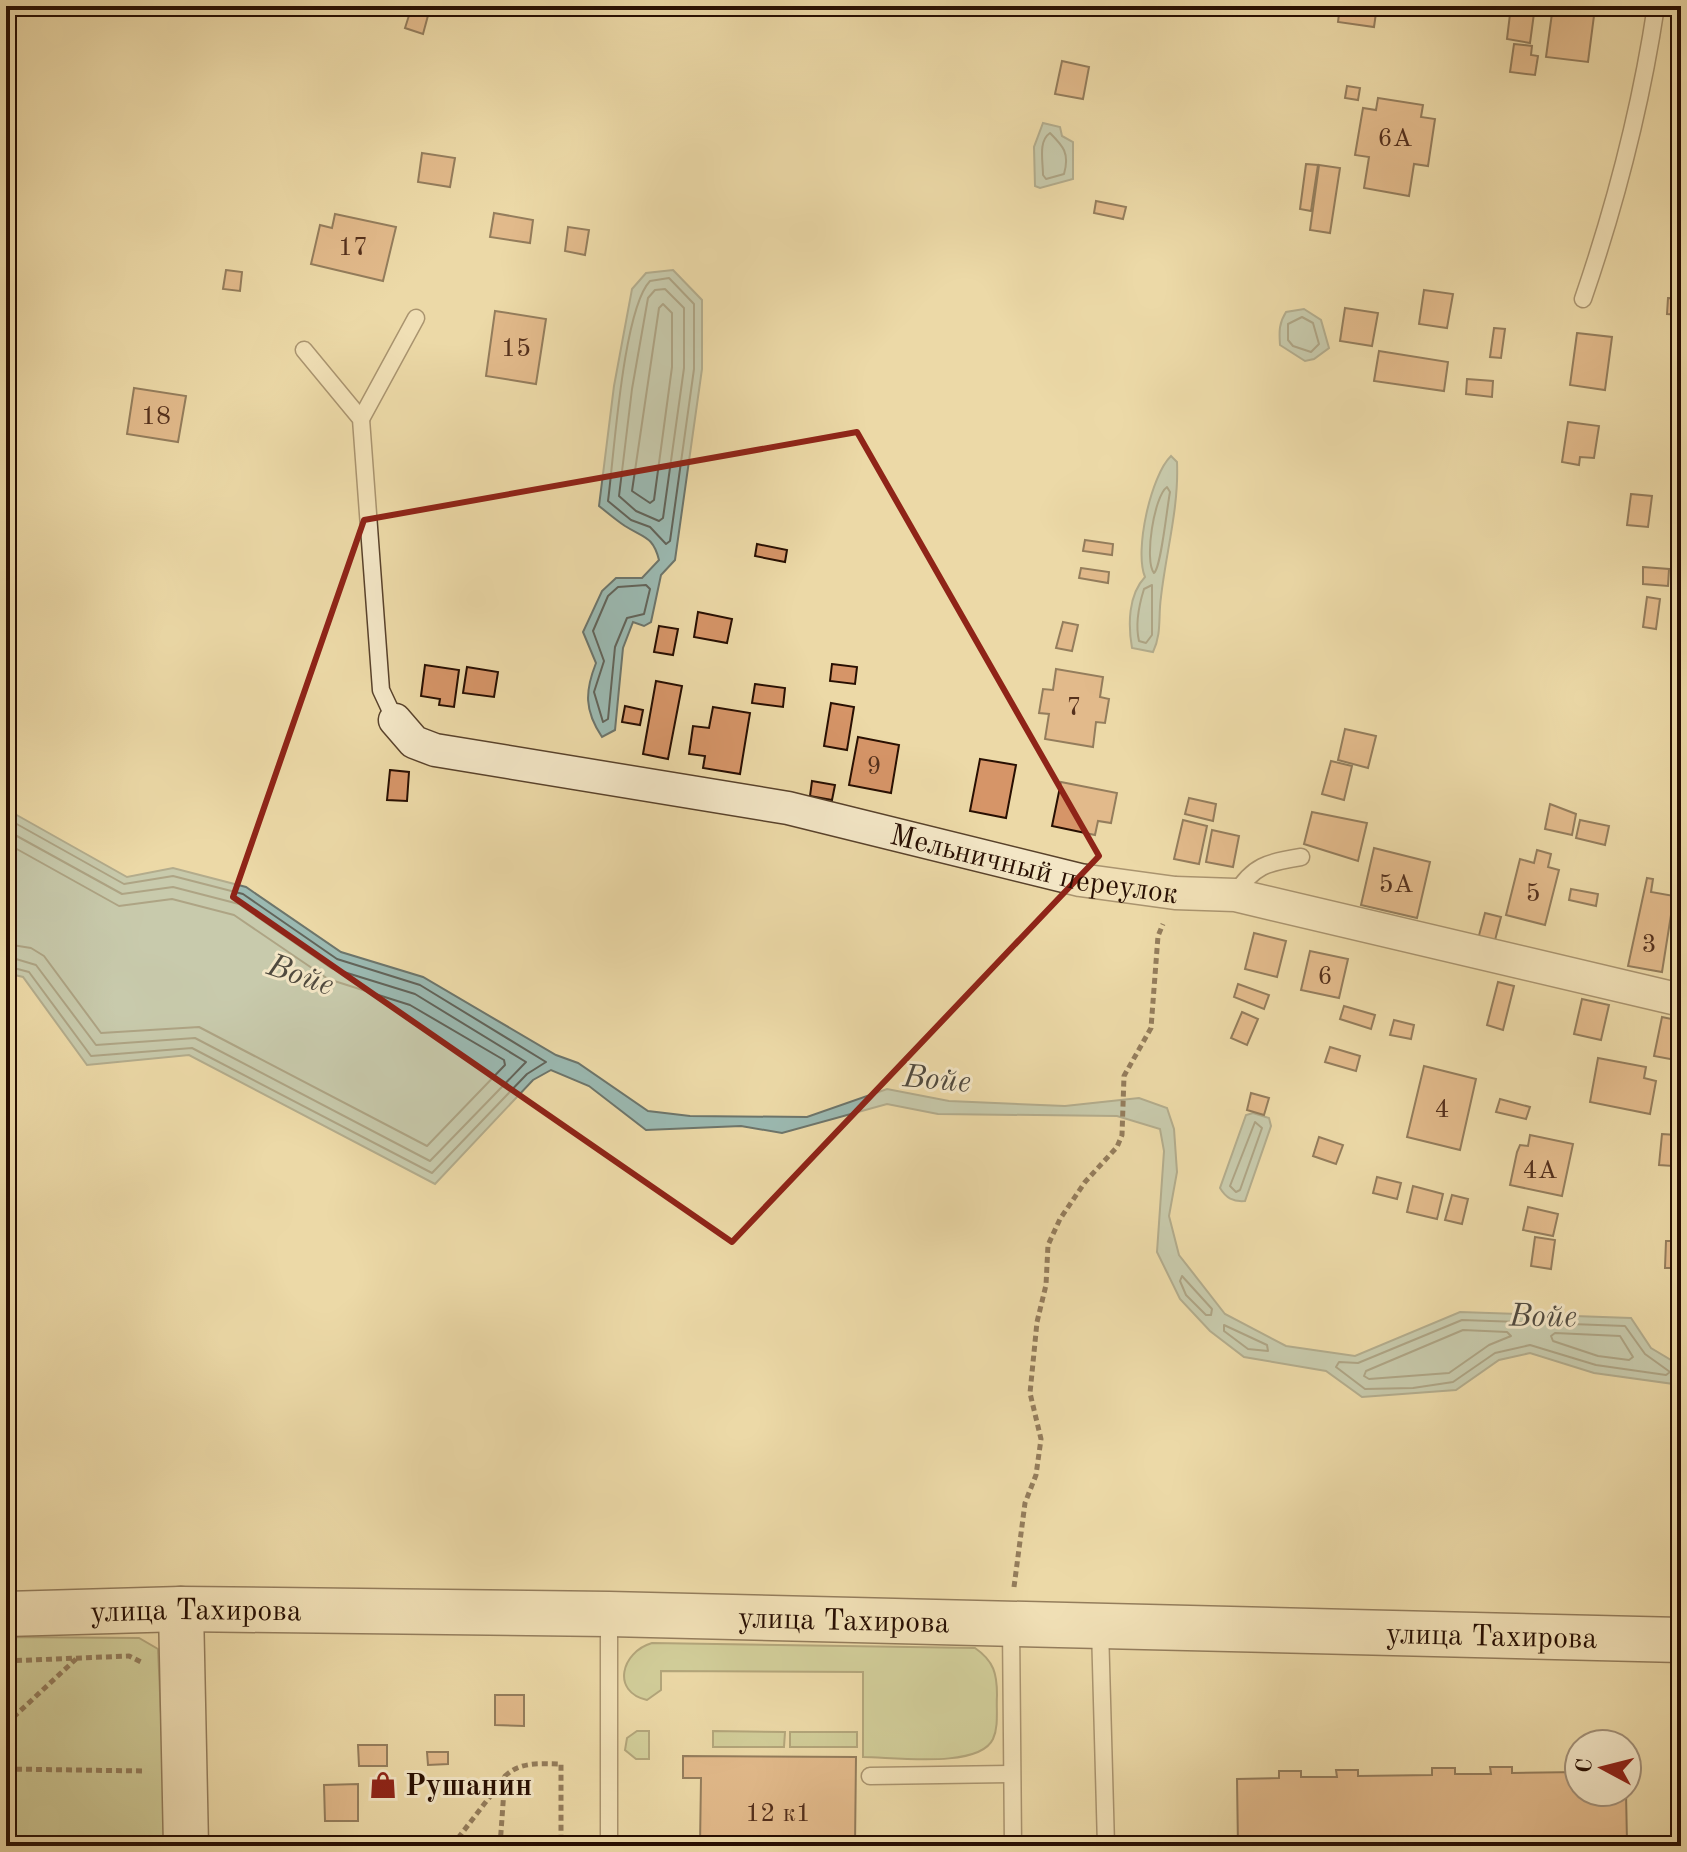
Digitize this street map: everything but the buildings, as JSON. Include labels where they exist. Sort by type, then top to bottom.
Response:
[{"type":"main road","name":"улица Тахирова","points":[[6,1614],[181,1609],[609,1614],[1681,1640]]},
{"type":"main road","points":[[181,1609],[186,1846]]},
{"type":"street","name":"Мельничный переулок","points":[[395,720],[414,742],[435,750],[788,808],[1080,880],[1175,893],[1235,895],[1681,1000]]},
{"type":"lane","points":[[1583,299],[1606,232],[1626,156],[1645,75],[1656,6]]},
{"type":"lane","points":[[395,720],[381,690],[361,419],[416,318]]},
{"type":"lane","points":[[304,350],[361,419]]},
{"type":"lane","points":[[1235,895],[1248,874],[1276,860],[1301,857]]},
{"type":"lane","points":[[609,1614],[609,1846]]},
{"type":"lane","points":[[1011,1624],[1013,1846]]},
{"type":"lane","points":[[1100,1626],[1106,1846]]},
{"type":"lane","points":[[870,1776],[1010,1774]]},
{"type":"path","points":[[1011,1624],[1025,1503],[1036,1475],[1041,1439],[1030,1393],[1037,1322],[1046,1285],[1048,1245],[1060,1219],[1085,1182],[1117,1147],[1122,1135],[1124,1076],[1151,1028],[1158,936],[1175,893]]},
{"type":"path","points":[[6,1724],[76,1658]]},
{"type":"path","points":[[6,1661],[137,1658],[145,1664],[148,1675]]},
{"type":"path","points":[[452,1846],[505,1776],[522,1765],[561,1764],[561,1846]]},
{"type":"path","points":[[6,1769],[153,1771]]},
{"type":"path","points":[[500,1846],[505,1776]]},
{"type":"highlighted area","points":[[857,432],[1099,856],[732,1242],[233,897],[364,520]]},
{"type":"green space","points":[[6,1637],[139,1638],[158,1649],[167,1846],[6,1846]]},
{"type":"green space","points":[[652,1643],[975,1648],[990,1663],[995,1674],[995,1734],[985,1748],[954,1758],[863,1757],[863,1672],[661,1671],[661,1690],[647,1700],[628,1689],[624,1672],[633,1655]]},
{"type":"green space","points":[[637,1731],[649,1731],[649,1759],[636,1759],[625,1750],[627,1738]]},
{"type":"green space","points":[[713,1731],[785,1732],[784,1747],[713,1747]]},
{"type":"green space","points":[[790,1732],[857,1732],[857,1747],[790,1747]]},
{"type":"water","points":[[1043,123],[1060,127],[1062,136],[1073,142],[1073,179],[1040,188],[1035,186],[1034,147]]},
{"type":"water","points":[[673,270],[702,300],[702,369],[675,560],[661,575],[651,622],[644,626],[633,622],[623,648],[615,730],[602,737],[589,709],[588,692],[596,663],[583,632],[602,591],[616,578],[642,578],[659,560],[651,542],[599,506],[614,386],[632,289],[646,273]]},
{"type":"water","points":[[1304,309],[1321,320],[1329,348],[1314,359],[1305,361],[1280,345],[1281,324],[1286,312]]},
{"type":"water","points":[[1171,456],[1177,462],[1176,496],[1159,632],[1153,652],[1132,648],[1131,611],[1135,592],[1145,577],[1142,550],[1146,514],[1157,479]]},
{"type":"water","name":"Войе","points":[[6,809],[127,877],[173,868],[246,887],[341,952],[423,977],[556,1055],[578,1063],[648,1111],[690,1116],[807,1117],[887,1089],[949,1101],[1065,1106],[1139,1098],[1167,1108],[1174,1129],[1177,1172],[1169,1216],[1179,1255],[1225,1314],[1286,1346],[1355,1356],[1460,1312],[1631,1318],[1651,1348],[1681,1366],[1681,1385],[1594,1373],[1530,1353],[1499,1360],[1456,1390],[1362,1397],[1326,1371],[1244,1357],[1210,1331],[1180,1299],[1157,1252],[1164,1151],[1160,1129],[1117,1116],[938,1114],[887,1104],[782,1133],[741,1126],[646,1130],[589,1086],[551,1070],[533,1080],[435,1184],[189,1055],[87,1065],[23,977],[6,973]]},
{"type":"water","points":[[1253,1113],[1269,1118],[1271,1126],[1245,1201],[1237,1201],[1227,1197],[1220,1188],[1246,1115]]},
{"type":"place","name":"Рушанин","points":[[383,1785]]}]
